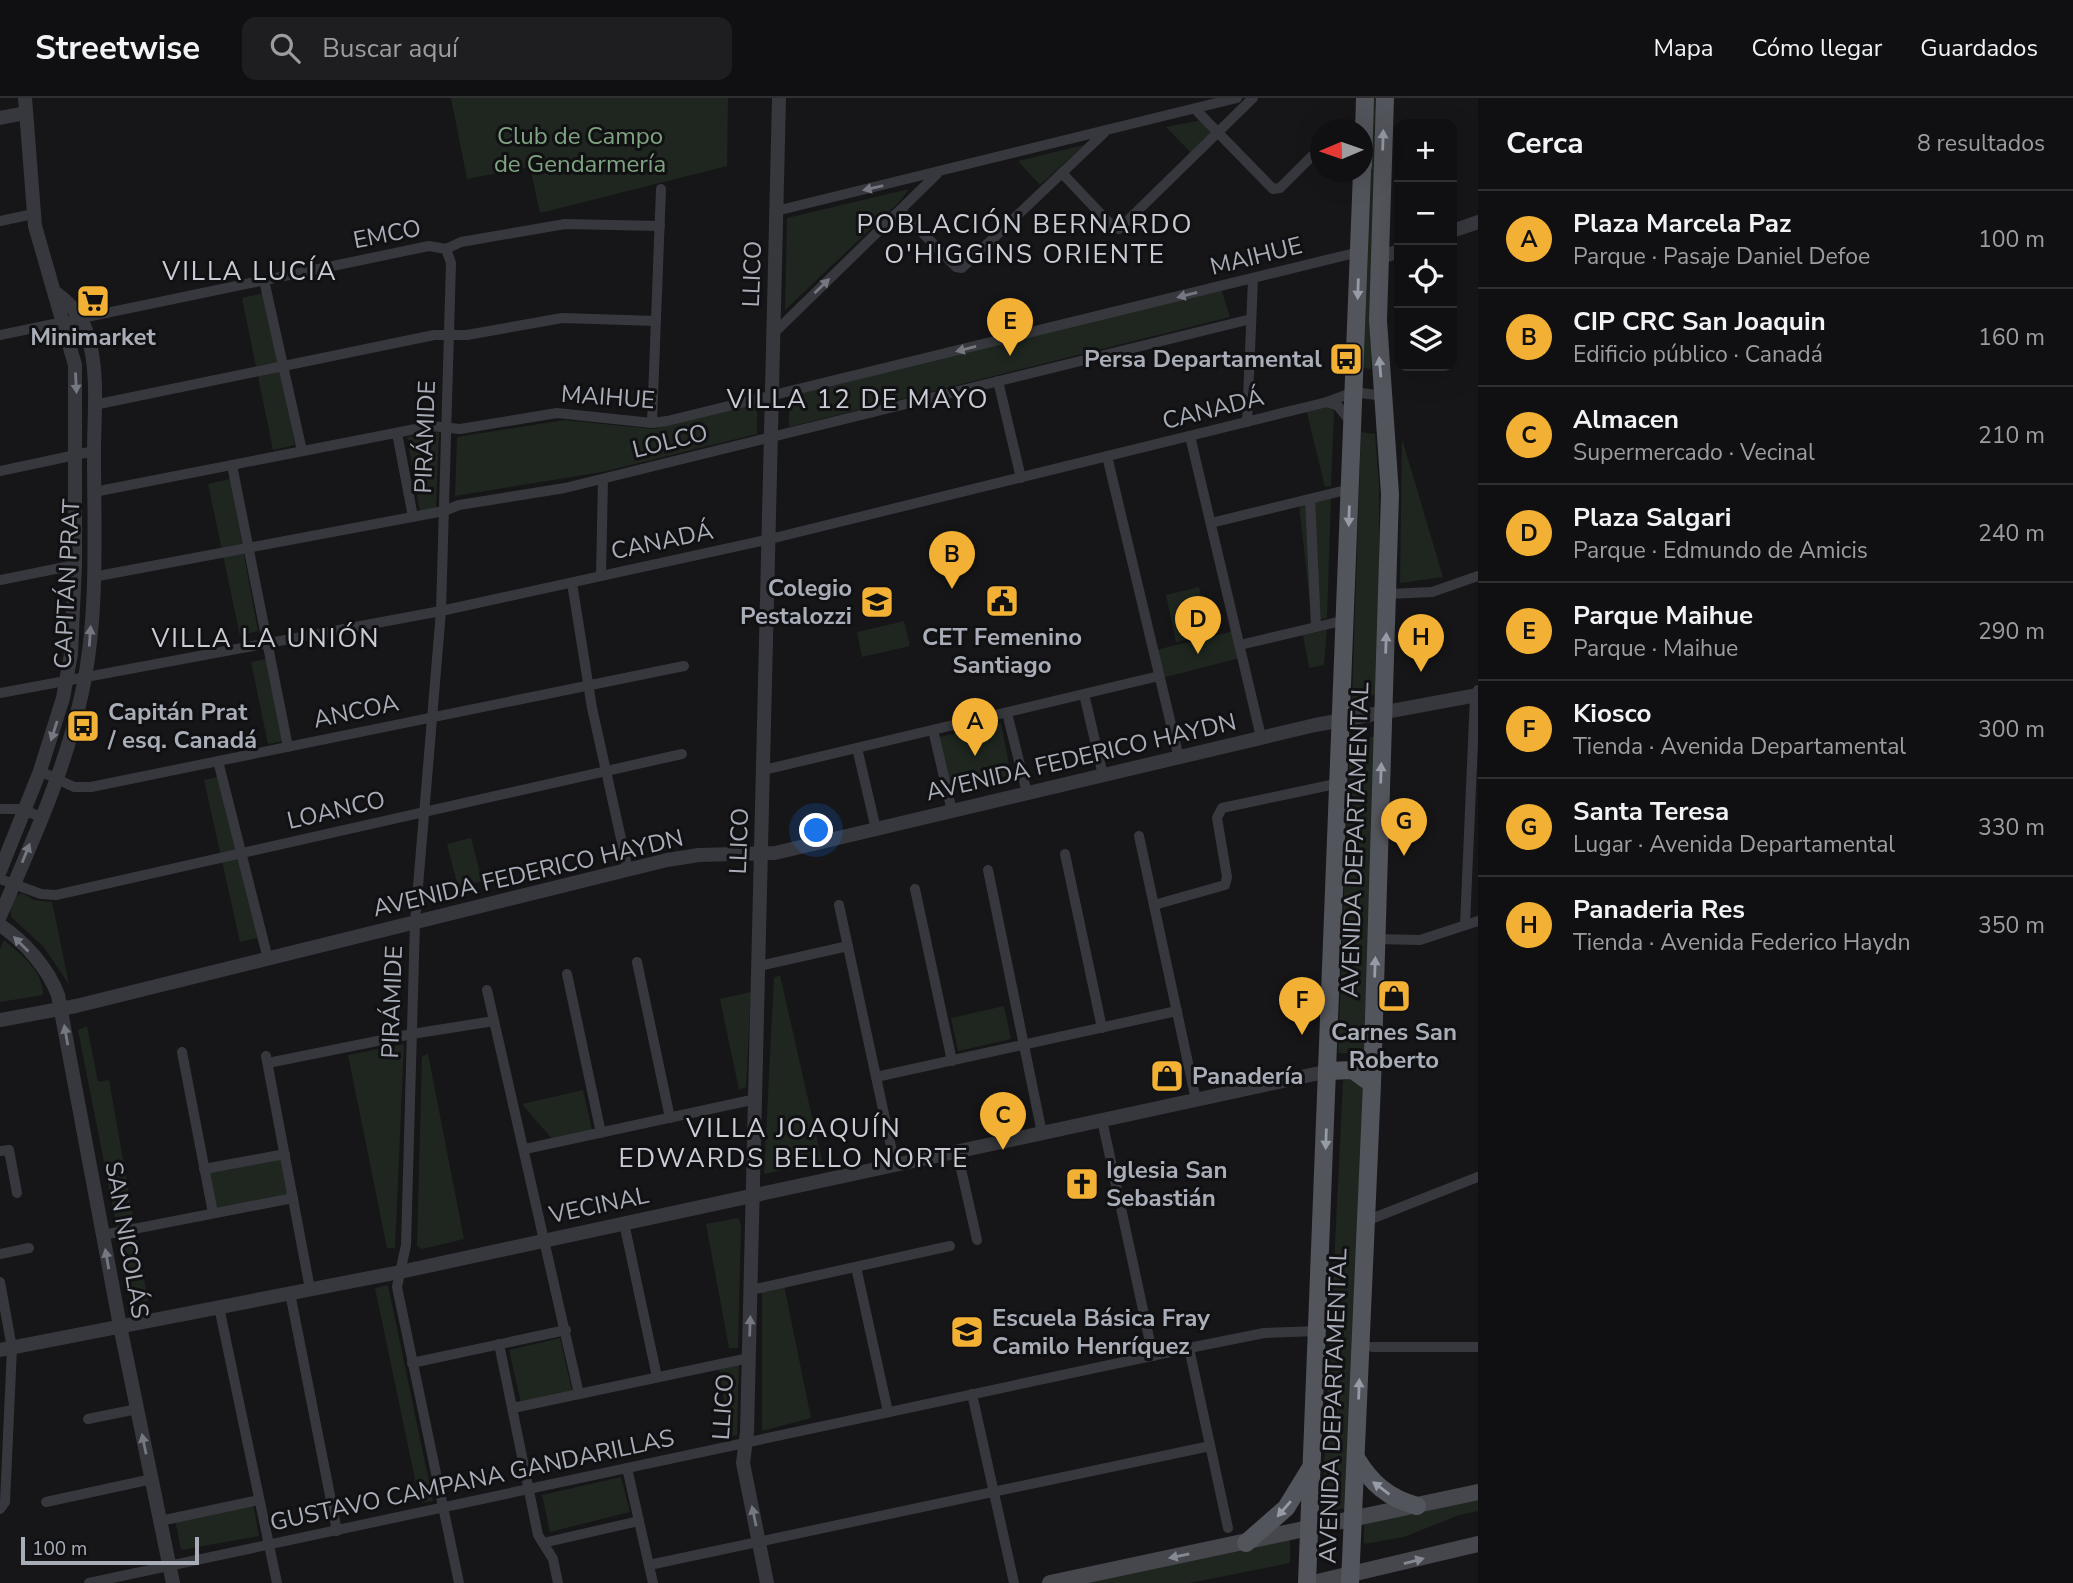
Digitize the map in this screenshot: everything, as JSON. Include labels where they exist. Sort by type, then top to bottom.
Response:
[{"type":"main road","points":[[1364,119],[1365,98]]},
{"type":"main road","name":"AVENIDA DEPARTAMENTAL","points":[[1350,1579],[1372,1084],[1388,594],[1390,467],[1378,320],[1385,98]]},
{"type":"main road","name":"AVENIDA DEPARTAMENTAL","points":[[1307,1583],[1362,182]]},
{"type":"main road","points":[[1329,1071],[1353,1070],[1372,1084]]},
{"type":"main road","points":[[1356,1458],[1374,1484],[1398,1499],[1417,1506]]},
{"type":"main road","points":[[1246,1542],[1286,1508],[1312,1466]]},
{"type":"main road","points":[[1050,1583],[1478,1492]]},
{"type":"main road","points":[[1313,1583],[1350,1579],[1478,1544]]},
{"type":"street","name":"LLICO","points":[[768,1583],[743,1457],[754,1195],[779,98]]},
{"type":"street","points":[[776,211],[1237,98]]},
{"type":"street","points":[[1062,173],[1113,227],[1119,229],[1253,98]]},
{"type":"street","points":[[0,118],[26,105]]},
{"type":"street","name":"CAPITÁN PRAT","points":[[0,871],[40,771],[67,681],[75,565],[78,455],[76,373],[56,293],[40,250],[33,214],[26,105]]},
{"type":"street","points":[[1195,109],[1273,189],[1280,188],[1310,157]]},
{"type":"street","points":[[900,210],[956,267],[962,268],[1106,131]]},
{"type":"street","points":[[773,334],[939,173]]},
{"type":"street","points":[[652,423],[661,188]]},
{"type":"street","points":[[0,221],[33,214]]},
{"type":"street","points":[[1457,229],[1478,222]]},
{"type":"street","name":"EMCO","points":[[0,335],[436,245],[446,249],[461,242],[565,224],[660,226]]},
{"type":"street","name":"PIRÁMIDE","points":[[446,249],[451,258],[441,611],[415,922],[406,1245],[397,1295],[459,1583]]},
{"type":"street","name":"MAIHUE","points":[[94,492],[431,426],[460,429],[564,413],[652,423],[1359,252]]},
{"type":"street","points":[[1379,258],[1394,253]]},
{"type":"street","points":[[1247,422],[1253,279]]},
{"type":"street","points":[[264,280],[302,451]]},
{"type":"street","name":"CAPITÁN PRAT","points":[[0,916],[7,882],[41,817],[56,779],[85,677],[93,577],[94,405],[91,349],[80,319],[56,293]]},
{"type":"street","points":[[94,405],[435,335],[562,318],[656,321]]},
{"type":"street","name":"LOLCO","points":[[93,577],[603,479],[1251,318]]},
{"type":"street","points":[[998,381],[1021,478]]},
{"type":"street","name":"CANADÁ","points":[[0,693],[441,611],[572,583],[770,539],[1021,478],[1327,402],[1354,392],[1384,396]]},
{"type":"street","points":[[1327,402],[1347,414],[1353,426]]},
{"type":"street","name":"PIRÁMIDE","points":[[397,433],[413,517]]},
{"type":"street","points":[[1191,436],[1261,737]]},
{"type":"street","points":[[0,471],[94,451]]},
{"type":"street","points":[[1107,456],[1179,758]]},
{"type":"street","points":[[232,465],[288,747]]},
{"type":"street","points":[[601,576],[603,479]]},
{"type":"street","points":[[1211,523],[1350,489]]},
{"type":"street","points":[[1310,499],[1316,627]]},
{"type":"street","points":[[0,580],[75,565]]},
{"type":"street","points":[[1388,594],[1432,592],[1478,576]]},
{"type":"street","points":[[572,583],[588,686],[628,870]]},
{"type":"street","points":[[1240,645],[1346,620]]},
{"type":"street","name":"ANCOA","points":[[40,771],[86,788],[684,666]]},
{"type":"street","points":[[764,770],[1159,676]]},
{"type":"street","points":[[1465,925],[1474,801],[1477,693]]},
{"type":"street","name":"AVENIDA FEDERICO HAYDN","points":[[0,1020],[62,1009],[688,856],[762,854],[876,830],[1261,737],[1477,693]]},
{"type":"street","points":[[1084,694],[1102,775]]},
{"type":"street","points":[[1007,713],[1027,793]]},
{"type":"street","points":[[933,730],[952,811]]},
{"type":"street","points":[[857,748],[876,830]]},
{"type":"street","name":"LOANCO","points":[[7,882],[41,894],[56,895],[682,754]]},
{"type":"street","points":[[218,761],[268,959]]},
{"type":"street","points":[[1154,905],[1226,886],[1227,877],[1217,818],[1219,811],[1226,806],[1340,783]]},
{"type":"street","points":[[0,809],[25,811],[41,817]]},
{"type":"street","points":[[1139,836],[1196,1100]]},
{"type":"street","points":[[1065,854],[1102,1028]]},
{"type":"street","points":[[988,870],[1042,1133]]},
{"type":"street","points":[[915,889],[952,1061]]},
{"type":"street","points":[[839,905],[895,1165]]},
{"type":"street","points":[[1376,939],[1420,940],[1478,921]]},
{"type":"street","name":"SAN NICOLÁS","points":[[0,925],[49,975],[62,1009],[120,1326],[173,1583]]},
{"type":"street","points":[[759,966],[848,947]]},
{"type":"street","points":[[637,962],[670,1118]]},
{"type":"street","points":[[567,974],[601,1133]]},
{"type":"street","points":[[487,990],[513,1114],[521,1129],[579,1394]]},
{"type":"street","points":[[876,1077],[1177,1011]]},
{"type":"street","points":[[310,1289],[267,1060],[494,1021]]},
{"type":"street","points":[[182,1052],[213,1213]]},
{"type":"street","name":"VECINAL","points":[[6,1349],[400,1272],[1329,1071]]},
{"type":"street","points":[[525,1149],[756,1099]]},
{"type":"street","points":[[1102,1120],[1153,1356]]},
{"type":"street","points":[[4,1151],[17,1193]]},
{"type":"street","points":[[957,1151],[977,1240]]},
{"type":"street","points":[[204,1169],[285,1154]]},
{"type":"street","points":[[1366,1221],[1478,1178]]},
{"type":"street","points":[[103,1235],[293,1198]]},
{"type":"street","points":[[624,1223],[657,1377]]},
{"type":"street","points":[[751,1290],[950,1246]]},
{"type":"street","points":[[0,1254],[29,1248]]},
{"type":"street","points":[[856,1267],[888,1412]]},
{"type":"street","points":[[0,1282],[6,1349],[2,1508]]},
{"type":"street","points":[[290,1293],[337,1531]]},
{"type":"street","points":[[219,1307],[277,1583]]},
{"type":"street","points":[[412,1363],[566,1330]]},
{"type":"street","name":"GUSTAVO CAMPANA GANDARILLAS","points":[[89,1583],[1189,1348],[1264,1333],[1318,1331]]},
{"type":"street","points":[[499,1344],[543,1543],[552,1559],[558,1583]]},
{"type":"street","points":[[1372,1347],[1478,1347]]},
{"type":"street","points":[[1189,1348],[1228,1528]]},
{"type":"street","points":[[513,1408],[749,1358]]},
{"type":"street","points":[[972,1394],[1014,1583]]},
{"type":"street","points":[[88,1419],[137,1409]]},
{"type":"street","points":[[649,1565],[1210,1446]]},
{"type":"street","points":[[627,1468],[653,1583]]},
{"type":"street","points":[[46,1502],[152,1479]]},
{"type":"street","points":[[160,1521],[260,1500]]},
{"type":"street","points":[[543,1543],[639,1521]]},
{"type":"green space","name":"Club de Campo de Gendarmería","points":[[451,98],[728,98],[727,166],[540,213],[530,167],[467,179]]},
{"type":"green space","points":[[1370,98],[1378,98],[1371,369],[1361,368],[1367,182],[1373,182],[1373,119],[1369,119]]},
{"type":"green space","points":[[1202,120],[1215,133],[1193,155],[1166,127]]},
{"type":"green space","points":[[1084,145],[1040,185],[1018,161]]},
{"type":"green space","points":[[909,189],[899,202],[785,310],[787,218]]},
{"type":"green space","points":[[1221,288],[1230,317],[789,427],[789,394]]},
{"type":"green space","points":[[264,293],[295,445],[273,450],[242,298]]},
{"type":"green space","points":[[757,401],[757,434],[602,472],[455,496],[457,437],[564,420],[653,429]]},
{"type":"green space","points":[[1326,406],[1334,411],[1331,486],[1325,487],[1306,409]]},
{"type":"green space","points":[[439,432],[436,509],[420,512],[407,437]]},
{"type":"green space","points":[[1361,432],[1375,434],[1379,484],[1379,694],[1352,699]]},
{"type":"green space","points":[[1402,439],[1443,577],[1400,583]]},
{"type":"green space","points":[[230,479],[258,631],[240,636],[208,484]]},
{"type":"green space","points":[[1331,498],[1327,618],[1312,621],[1299,504]]},
{"type":"green space","points":[[1199,587],[1209,635],[1176,642],[1166,595]]},
{"type":"green space","points":[[904,621],[910,646],[862,657],[857,632]]},
{"type":"green space","points":[[1327,630],[1324,665],[1309,668],[1303,635]]},
{"type":"green space","points":[[1234,631],[1240,658],[1162,678],[1156,650]]},
{"type":"green space","points":[[266,659],[283,741],[268,744],[251,662]]},
{"type":"green space","points":[[1001,723],[1011,775],[950,789],[939,737]]},
{"type":"green space","points":[[1377,736],[1366,1054],[1338,1053],[1350,741]]},
{"type":"green space","points":[[218,777],[258,938],[240,942],[204,780]]},
{"type":"green space","points":[[471,838],[482,881],[458,887],[447,844]]},
{"type":"green space","points":[[22,893],[34,900],[52,902],[69,984],[43,946],[11,917],[10,907],[16,896]]},
{"type":"green space","points":[[4,940],[35,971],[43,995],[0,1002],[0,949]]},
{"type":"green space","points":[[780,975],[822,1161],[764,1174],[774,978]]},
{"type":"green space","points":[[751,992],[746,1087],[739,1090],[720,999]]},
{"type":"green space","points":[[1004,1006],[1011,1039],[958,1051],[951,1018]]},
{"type":"green space","points":[[87,1026],[98,1082],[109,1080],[148,1301],[132,1304],[78,1030]]},
{"type":"green space","points":[[404,1044],[395,1248],[387,1248],[348,1055]]},
{"type":"green space","points":[[428,1054],[464,1239],[422,1249],[417,1246],[422,1056]]},
{"type":"green space","points":[[1354,1077],[1364,1083],[1347,1508],[1322,1512],[1343,1081]]},
{"type":"green space","points":[[583,1090],[592,1130],[552,1139],[522,1104]]},
{"type":"green space","points":[[281,1157],[288,1194],[217,1208],[210,1171]]},
{"type":"green space","points":[[739,1218],[738,1348],[729,1348],[706,1224]]},
{"type":"green space","points":[[388,1285],[433,1501],[420,1503],[375,1288]]},
{"type":"green space","points":[[784,1285],[811,1418],[762,1431],[762,1291]]},
{"type":"green space","points":[[560,1338],[572,1391],[521,1403],[509,1350]]},
{"type":"green space","points":[[739,1364],[737,1435],[730,1437],[719,1369]]},
{"type":"green space","points":[[621,1477],[630,1512],[550,1532],[542,1495]]},
{"type":"green space","points":[[1478,1496],[1478,1511],[1459,1515],[1404,1537],[1364,1544],[1364,1522]]},
{"type":"green space","points":[[252,1498],[259,1536],[181,1550],[174,1514]]},
{"type":"green space","points":[[1290,1538],[1290,1563],[1190,1583],[1082,1583]]},
{"type":"place","name":"Minimarket","points":[[93,301]]},
{"type":"place","name":"Parque Maihue","points":[[1010,356]]},
{"type":"place","name":"Persa Departamental","points":[[1346,359]]},
{"type":"place","name":"CIP CRC San Joaquin","points":[[952,589]]},
{"type":"place","name":"CET Femenino Santiago","points":[[1002,601]]},
{"type":"place","name":"Colegio Pestalozzi","points":[[877,602]]},
{"type":"place","name":"Plaza Salgari","points":[[1198,654]]},
{"type":"place","name":"Panaderia Res","points":[[1421,672]]},
{"type":"place","name":"Capitán Prat / esq. Canadá","points":[[83,726]]},
{"type":"place","name":"Plaza Marcela Paz","points":[[975,756]]},
{"type":"place","name":"Santa Teresa","points":[[1404,856]]},
{"type":"place","name":"Carnes San Roberto","points":[[1394,996]]},
{"type":"place","name":"Kiosco","points":[[1302,1035]]},
{"type":"place","name":"Panadería","points":[[1167,1076]]},
{"type":"place","name":"Almacen","points":[[1003,1150]]},
{"type":"place","name":"Iglesia San Sebastián","points":[[1082,1184]]},
{"type":"place","name":"Escuela Básica Fray Camilo Henríquez","points":[[967,1332]]},
{"type":"district","name":"POBLACIÓN BERNARDO O'HIGGINS ORIENTE","points":[[1025,239]]},
{"type":"district","name":"VILLA LUCÍA","points":[[250,271]]},
{"type":"district","name":"VILLA 12 DE MAYO","points":[[858,399]]},
{"type":"district","name":"VILLA LA UNIÓN","points":[[266,638]]},
{"type":"district","name":"VILLA JOAQUÍN EDWARDS BELLO NORTE","points":[[794,1143]]}]
